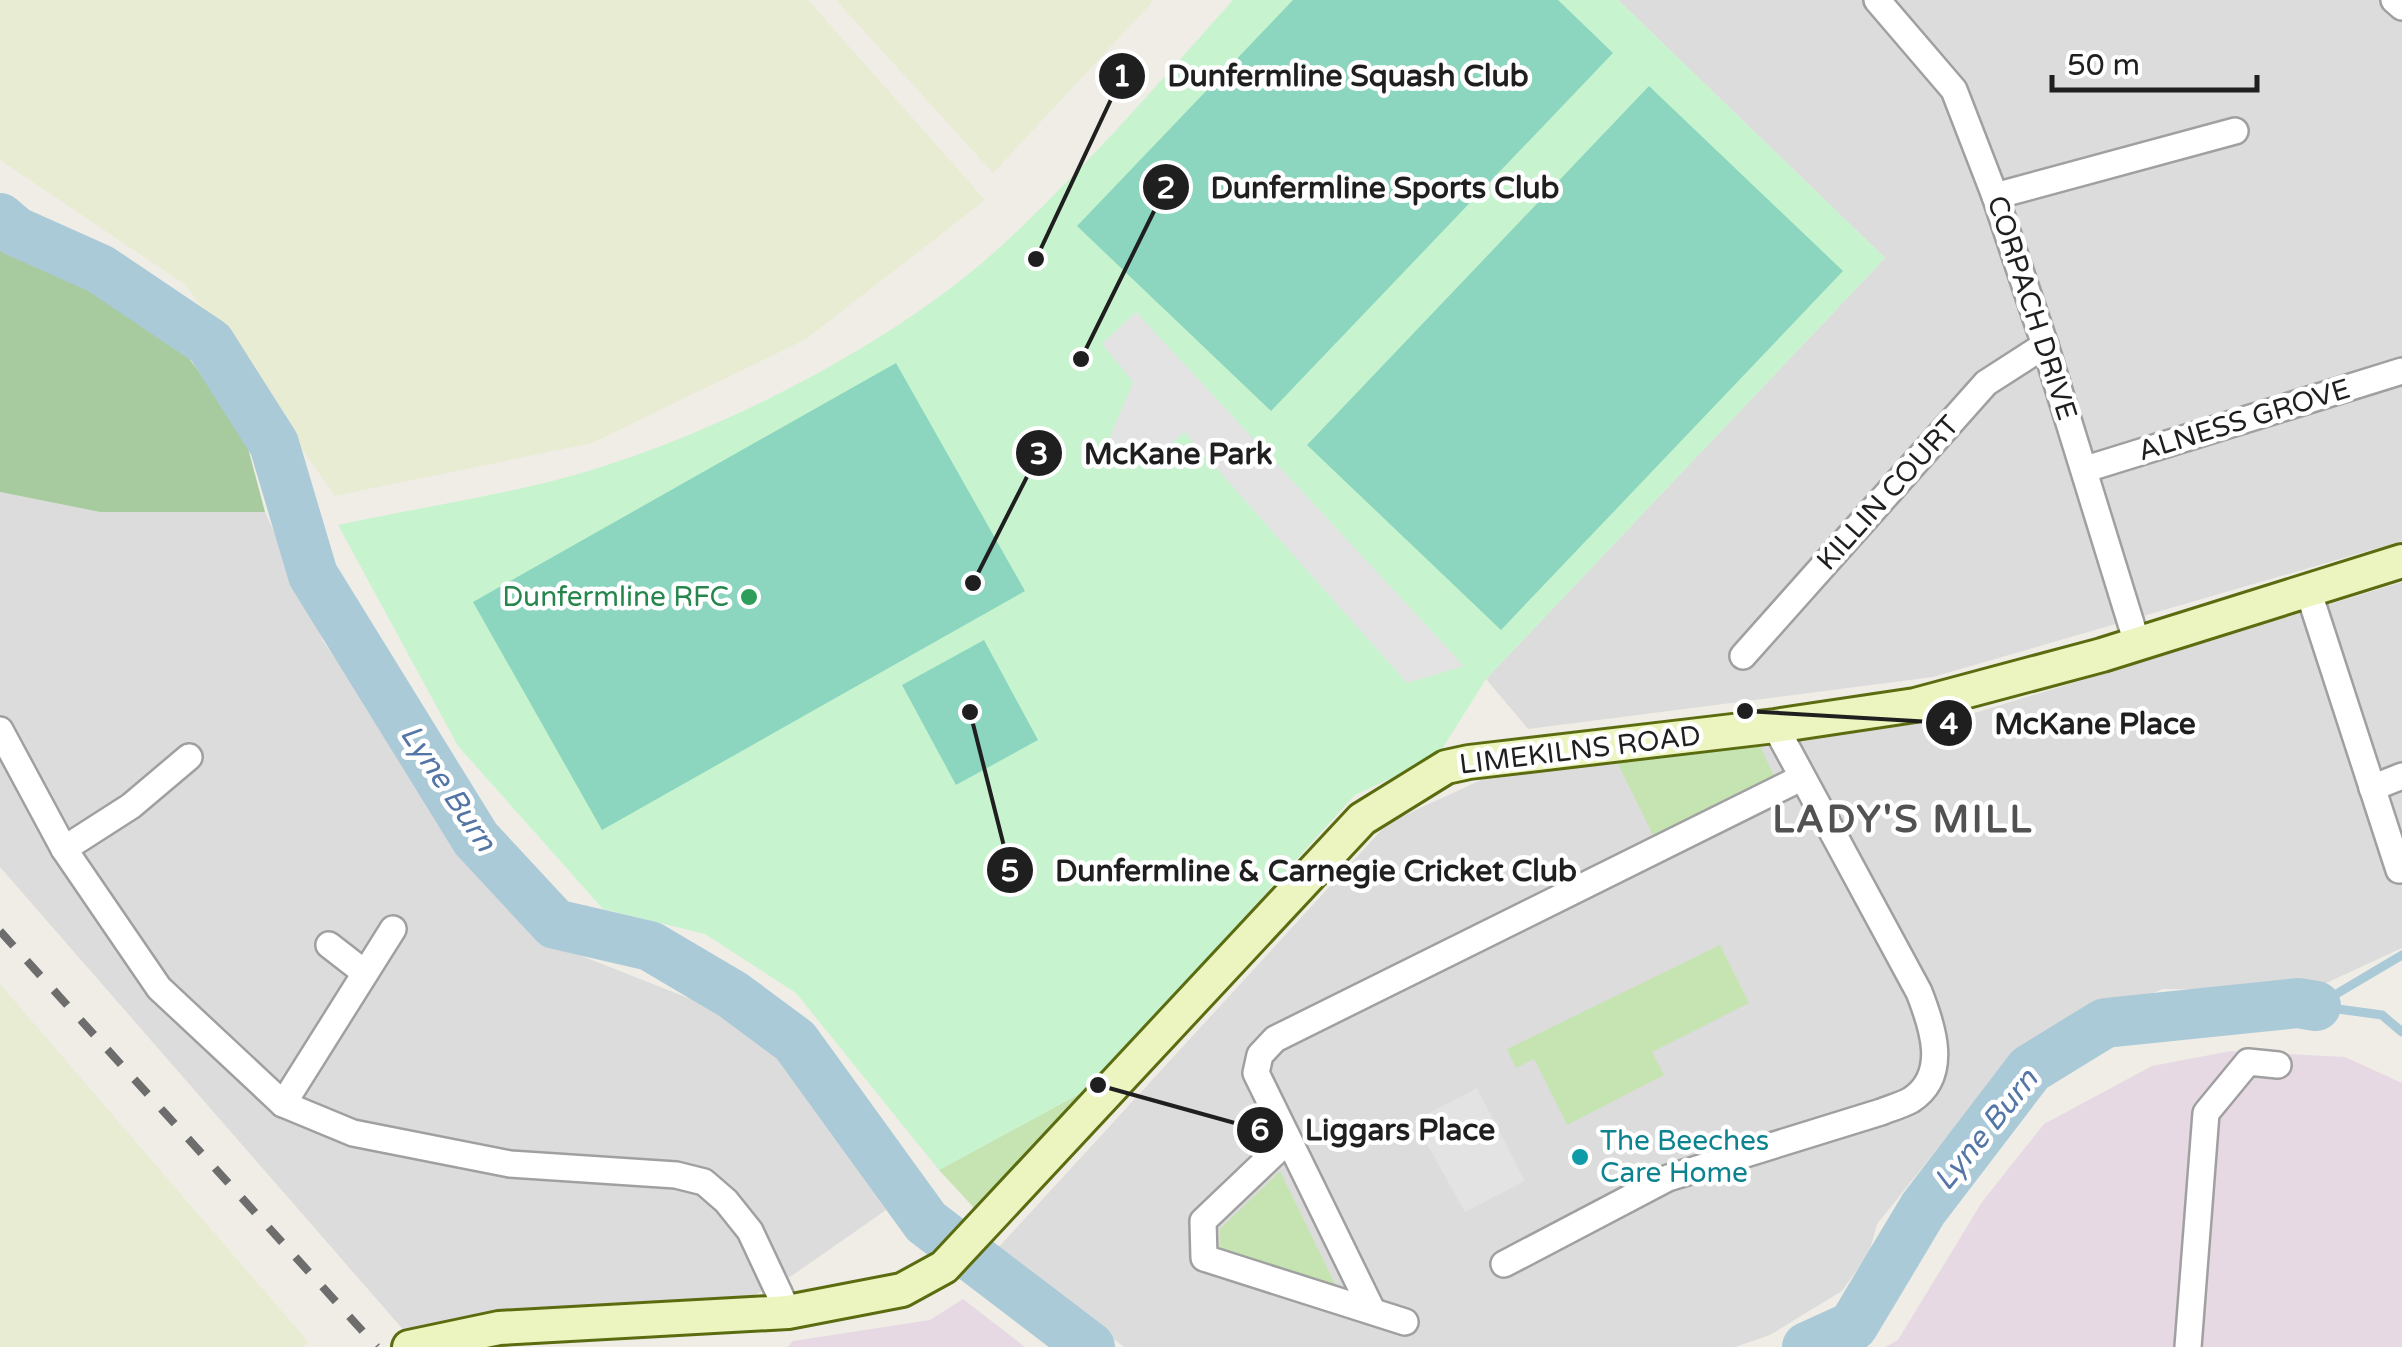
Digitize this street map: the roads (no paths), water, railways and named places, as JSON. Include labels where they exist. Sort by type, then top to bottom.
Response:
[{"type":"main road","name":"LIMEKILNS ROAD","points":[[412,1346],[499,1328],[788,1312],[902,1290],[944,1267],[1362,820],[1446,768],[1915,705],[2137,643],[2402,561]]},
{"type":"street","name":"CORPACH DRIVE","points":[[1876,0],[1954,90],[1996,196],[2086,470],[2137,643]]},
{"type":"street","points":[[2394,0],[2402,7]]},
{"type":"street","points":[[1996,196],[2236,131]]},
{"type":"street","name":"KILLIN COURT","points":[[1743,656],[1986,383],[2045,346]]},
{"type":"street","name":"ALNESS GROVE","points":[[2086,470],[2402,371]]},
{"type":"street","points":[[2308,590],[2400,870]]},
{"type":"street","points":[[1504,1264],[1668,1178],[1881,1112],[1913,1098],[1930,1079],[1934,1030],[1919,992],[1776,726]]},
{"type":"street","points":[[0,730],[64,849],[159,988],[283,1104],[353,1134],[500,1162],[676,1176],[704,1182],[726,1201],[750,1231],[788,1312]]},
{"type":"street","points":[[64,849],[131,806],[189,758]]},
{"type":"street","points":[[2372,788],[2402,776]]},
{"type":"street","points":[[1372,1310],[1256,1072],[1260,1055],[1275,1039],[1801,778]]},
{"type":"street","points":[[283,1104],[393,929]]},
{"type":"street","points":[[329,945],[366,973]]},
{"type":"street","points":[[2188,1347],[2206,1113],[2248,1062],[2278,1065]]},
{"type":"street","points":[[1288,1140],[1204,1221],[1204,1258],[1405,1322]]},
{"type":"waterway","name":"Lyne Burn","points":[[0,218],[15,231],[100,269],[210,343],[274,444],[313,575],[476,839],[555,924],[650,946],[733,995],[795,1041],[926,1222],[1090,1347]]},
{"type":"waterway","points":[[2316,1006],[2402,955]]},
{"type":"waterway","name":"Lyne Burn","points":[[1807,1347],[1853,1326],[1923,1209],[2030,1069],[2105,1023],[2298,1003],[2316,1006]]},
{"type":"waterway","name":"Lyne Burn","points":[[2316,1006],[2382,1015],[2402,1032]]},
{"type":"railway","points":[[0,931],[377,1347]]},
{"type":"place","name":"Dunfermline Squash Club","points":[[1036,259]]},
{"type":"place","name":"Dunfermline Sports Club","points":[[1081,359]]},
{"type":"place","name":"McKane Park","points":[[973,583]]},
{"type":"place","name":"Dunfermline RFC","points":[[749,597]]},
{"type":"place","name":"McKane Place","points":[[1745,711]]},
{"type":"place","name":"Dunfermline & Carnegie Cricket Club","points":[[970,712]]},
{"type":"place","name":"Liggars Place","points":[[1098,1085]]},
{"type":"place","name":"The Beeches Care Home","points":[[1580,1157]]},
{"type":"district","name":"LADY'S MILL","points":[[1903,820]]}]
